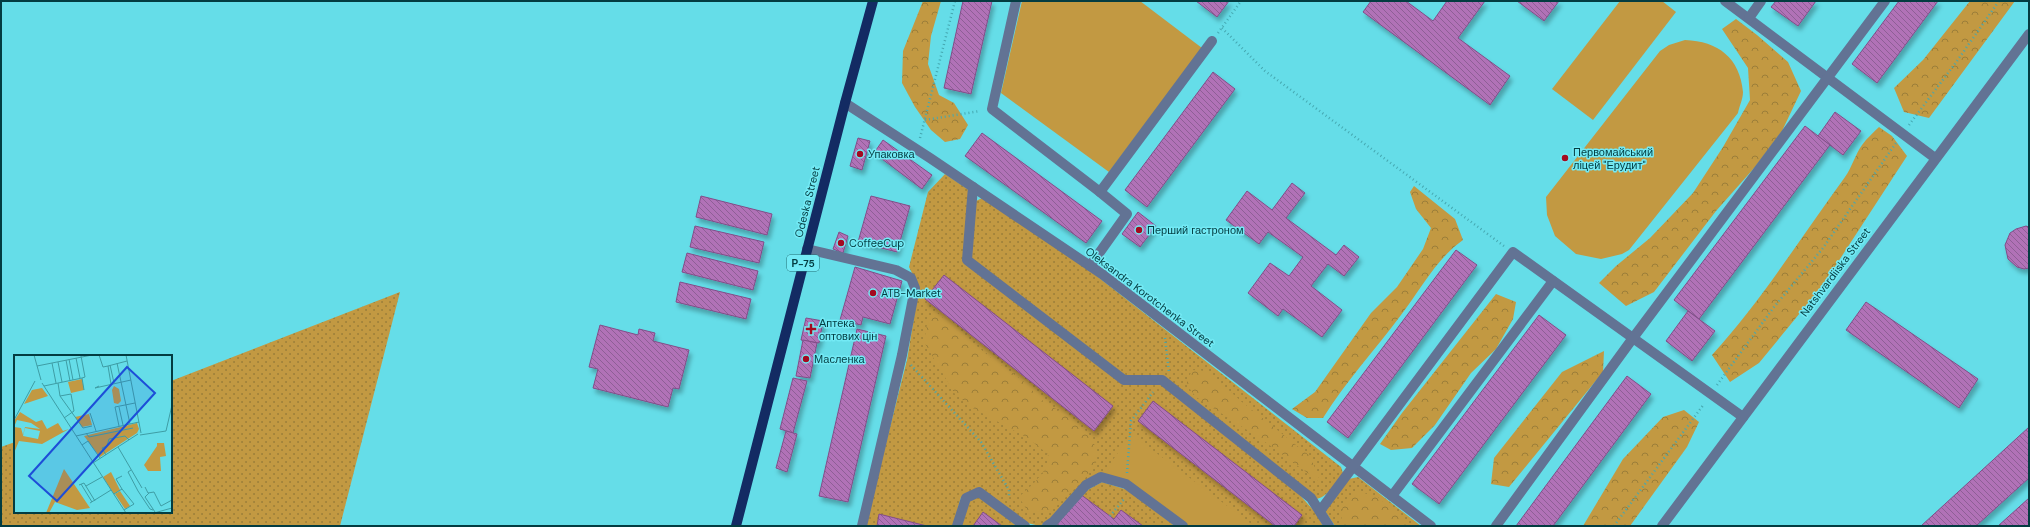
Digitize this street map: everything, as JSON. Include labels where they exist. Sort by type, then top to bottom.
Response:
[{"type":"main road","name":"Odeska Street","points":[[736,526],[845,103],[873,1]]},
{"type":"street","points":[[1016,1],[992,109],[1127,214],[1090,266]]},
{"type":"street","points":[[1726,1],[1935,158]]},
{"type":"street","points":[[1749,18],[1761,1]]},
{"type":"street","points":[[1496,526],[1633,338],[1885,1]]},
{"type":"street","name":"Natshvardiiska Street","points":[[1662,526],[1935,158],[2029,34]]},
{"type":"street","points":[[1100,192],[1212,41]]},
{"type":"street","name":"Oleksandra Korotchenka Street","points":[[845,103],[974,187],[1090,266],[1430,526]]},
{"type":"street","points":[[974,187],[966,260],[1124,380],[1162,380],[1310,498],[1329,526]]},
{"type":"street","points":[[807,249],[896,270],[911,278],[915,288],[902,355],[862,526]]},
{"type":"street","points":[[1320,511],[1352,466],[1513,252],[1743,417]]},
{"type":"street","points":[[1392,496],[1553,281]]},
{"type":"street","points":[[1047,526],[1053,522],[1086,485],[1101,477],[1126,484],[1184,526]]},
{"type":"street","points":[[957,526],[966,498],[979,492],[1025,526]]},
{"type":"path","points":[[917,150],[955,1]]},
{"type":"path","points":[[1212,41],[1241,1]]},
{"type":"path","points":[[1614,526],[1774,307],[1823,248],[1902,134],[1957,61],[1999,1]]},
{"type":"path","points":[[1222,28],[1265,71],[1513,252]]},
{"type":"path","points":[[925,120],[992,109]]},
{"type":"path","points":[[1110,516],[1125,497],[1131,421],[1170,370],[1163,321]]},
{"type":"path","points":[[902,355],[981,442],[1008,490],[1009,515]]},
{"type":"green space","points":[[923,1],[941,1],[931,36],[928,64],[939,95],[954,103],[968,125],[960,139],[945,142],[931,130],[915,107],[902,83],[903,51]]},
{"type":"green space","points":[[1022,1],[1140,1],[1202,48],[1109,172],[1001,93]]},
{"type":"green space","points":[[1620,1],[1662,1],[1676,12],[1593,120],[1552,89]]},
{"type":"green space","points":[[1970,1],[2015,1],[1929,118],[1904,112],[1894,88],[1923,60]]},
{"type":"green space","points":[[1736,19],[1788,62],[1801,91],[1782,131],[1755,167],[1716,211],[1654,292],[1626,306],[1599,283],[1616,266],[1650,238],[1693,193],[1723,147],[1750,100],[1748,68],[1722,29]]},
{"type":"green space","points":[[1685,40],[1697,41],[1717,48],[1732,61],[1741,80],[1743,92],[1738,113],[1629,250],[1622,254],[1601,259],[1576,254],[1555,236],[1547,215],[1546,197],[1660,51],[1669,45]]},
{"type":"green space","points":[[1879,127],[1892,136],[1907,156],[1823,285],[1759,363],[1730,382],[1712,355],[1748,312],[1845,177],[1862,145]]},
{"type":"green space","points":[[945,174],[969,190],[963,261],[1123,383],[1160,384],[1297,492],[1316,513],[1323,526],[1183,526],[1126,484],[1101,477],[1051,519],[1040,526],[1023,522],[980,489],[961,497],[953,526],[865,526],[907,360],[918,285],[909,267],[928,192]]},
{"type":"green space","points":[[1414,186],[1455,219],[1463,240],[1445,256],[1429,275],[1401,315],[1341,391],[1323,418],[1307,418],[1292,409],[1315,392],[1371,313],[1397,287],[1423,249],[1431,228],[1416,209],[1410,192]]},
{"type":"green space","points":[[982,198],[1089,270],[1341,467],[1343,473],[1331,489],[1324,496],[1316,499],[1164,378],[1126,376],[971,258],[976,201]]},
{"type":"green space","points":[[400,292],[340,526],[1,526],[1,447],[14,442],[14,513],[172,513],[172,381]]},
{"type":"green space","points":[[1496,294],[1516,302],[1513,319],[1496,349],[1471,373],[1435,425],[1412,448],[1391,450],[1380,444],[1402,413]]},
{"type":"green space","points":[[936,312],[990,357],[1022,380],[1043,401],[1063,413],[1085,430],[1096,447],[1097,461],[1084,480],[1049,513],[1028,512],[1019,497],[1036,481],[1047,467],[1048,454],[1026,437],[971,407],[955,394],[924,342],[928,319]]},
{"type":"green space","points":[[1604,351],[1603,372],[1509,487],[1491,484],[1494,458],[1562,372]]},
{"type":"green space","points":[[1192,370],[1207,371],[1242,402],[1310,456],[1321,483],[1261,439],[1196,397],[1186,384]]},
{"type":"green space","points":[[1684,410],[1699,422],[1687,447],[1630,526],[1583,526],[1623,459],[1663,417]]},
{"type":"green space","points":[[1131,434],[1254,526],[1183,526],[1126,484],[1101,477]]},
{"type":"green space","points":[[1358,477],[1421,526],[1335,526],[1325,511],[1349,479]]},
{"type":"green space","points":[[1102,482],[1128,490],[1175,526],[1051,526],[1080,494]]},
{"type":"green space","points":[[1356,491],[1378,497],[1410,526],[1344,526],[1341,524],[1343,502]]},
{"type":"green space","points":[[979,497],[1017,526],[961,526],[970,500]]},
{"type":"building","points":[[963,1],[992,1],[971,94],[944,88]]},
{"type":"building","points":[[1196,1],[1229,1],[1217,17]]},
{"type":"building","points":[[1371,1],[1406,1],[1433,21],[1447,1],[1485,1],[1458,38],[1510,76],[1490,105],[1363,12]]},
{"type":"building","points":[[1517,1],[1559,1],[1544,21]]},
{"type":"building","points":[[1776,1],[1816,1],[1798,26],[1771,7]]},
{"type":"building","points":[[1899,1],[1938,1],[1877,83],[1852,64]]},
{"type":"building","points":[[1213,72],[1235,89],[1147,207],[1125,190]]},
{"type":"building","points":[[1835,112],[1861,131],[1843,155],[1818,136]]},
{"type":"building","points":[[1805,126],[1830,145],[1699,319],[1674,300]]},
{"type":"building","points":[[982,133],[1102,221],[1086,243],[965,156]]},
{"type":"building","name":"Упаковка","points":[[858,138],[870,141],[862,170],[850,166]]},
{"type":"building","points":[[883,140],[932,175],[922,189],[874,153]]},
{"type":"building","points":[[1292,183],[1305,193],[1286,218],[1336,255],[1344,245],[1359,257],[1344,276],[1328,264],[1311,286],[1342,310],[1322,337],[1283,309],[1278,316],[1248,293],[1270,263],[1289,276],[1303,257],[1268,232],[1259,244],[1226,220],[1247,191],[1272,210]]},
{"type":"building","points":[[701,196],[772,214],[767,235],[696,217]]},
{"type":"building","points":[[871,196],[910,206],[897,252],[858,242]]},
{"type":"building","name":"Перший гастроном","points":[[1138,212],[1156,226],[1140,247],[1122,234]]},
{"type":"building","points":[[695,226],[764,242],[759,263],[690,247]]},
{"type":"building","points":[[2026,226],[2029,227],[2029,268],[2024,269],[2017,267],[2008,259],[2005,245],[2010,233],[2016,229]]},
{"type":"building","name":"CoffeeCup","points":[[839,232],[848,236],[843,253],[833,249]]},
{"type":"building","points":[[1456,250],[1477,265],[1348,438],[1327,422]]},
{"type":"building","points":[[687,253],[758,271],[753,290],[682,272]]},
{"type":"building","name":"ATB-Market","points":[[855,267],[902,281],[890,324],[863,317],[861,325],[840,320]]},
{"type":"building","points":[[944,275],[1113,406],[1094,431],[925,299]]},
{"type":"building","points":[[680,282],[751,299],[746,319],[676,302]]},
{"type":"building","points":[[1866,302],[1978,379],[1959,408],[1846,330]]},
{"type":"building","points":[[1688,311],[1715,331],[1692,361],[1666,341]]},
{"type":"building","points":[[1539,315],[1566,335],[1439,504],[1412,484]]},
{"type":"building","points":[[806,318],[823,321],[819,343],[801,340]]},
{"type":"building","points":[[600,325],[638,335],[639,329],[655,333],[653,341],[689,350],[679,389],[673,388],[668,407],[593,388],[598,369],[589,367]]},
{"type":"building","points":[[857,329],[886,336],[848,502],[819,496]]},
{"type":"building","name":"Масленка","points":[[803,340],[817,343],[810,378],[796,376]]},
{"type":"building","points":[[1627,376],[1651,394],[1553,526],[1516,526]]},
{"type":"building","points":[[793,378],[807,381],[793,433],[780,429]]},
{"type":"building","points":[[1153,401],[1302,515],[1294,526],[1275,526],[1138,421]]},
{"type":"building","points":[[2029,427],[2029,478],[1976,526],[1921,526]]},
{"type":"building","points":[[786,431],[797,434],[787,472],[776,468]]},
{"type":"building","points":[[1080,494],[1114,519],[1121,510],[1143,526],[1056,526]]},
{"type":"building","points":[[2029,498],[2029,526],[1998,526]]},
{"type":"building","points":[[983,512],[1002,526],[973,526]]},
{"type":"building","points":[[879,514],[927,526],[877,526]]},
{"type":"place","name":"Упаковка","points":[[860,154]]},
{"type":"place","name":"Первомайський ліцей \"Ерудит\"","points":[[1565,158]]},
{"type":"place","name":"Перший гастроном","points":[[1139,230]]},
{"type":"place","name":"CoffeeCup","points":[[841,243]]},
{"type":"place","name":"ATB-Market","points":[[873,293]]},
{"type":"place","name":"Аптека оптових цін","points":[[811,329]]},
{"type":"place","name":"Масленка","points":[[806,359]]}]
